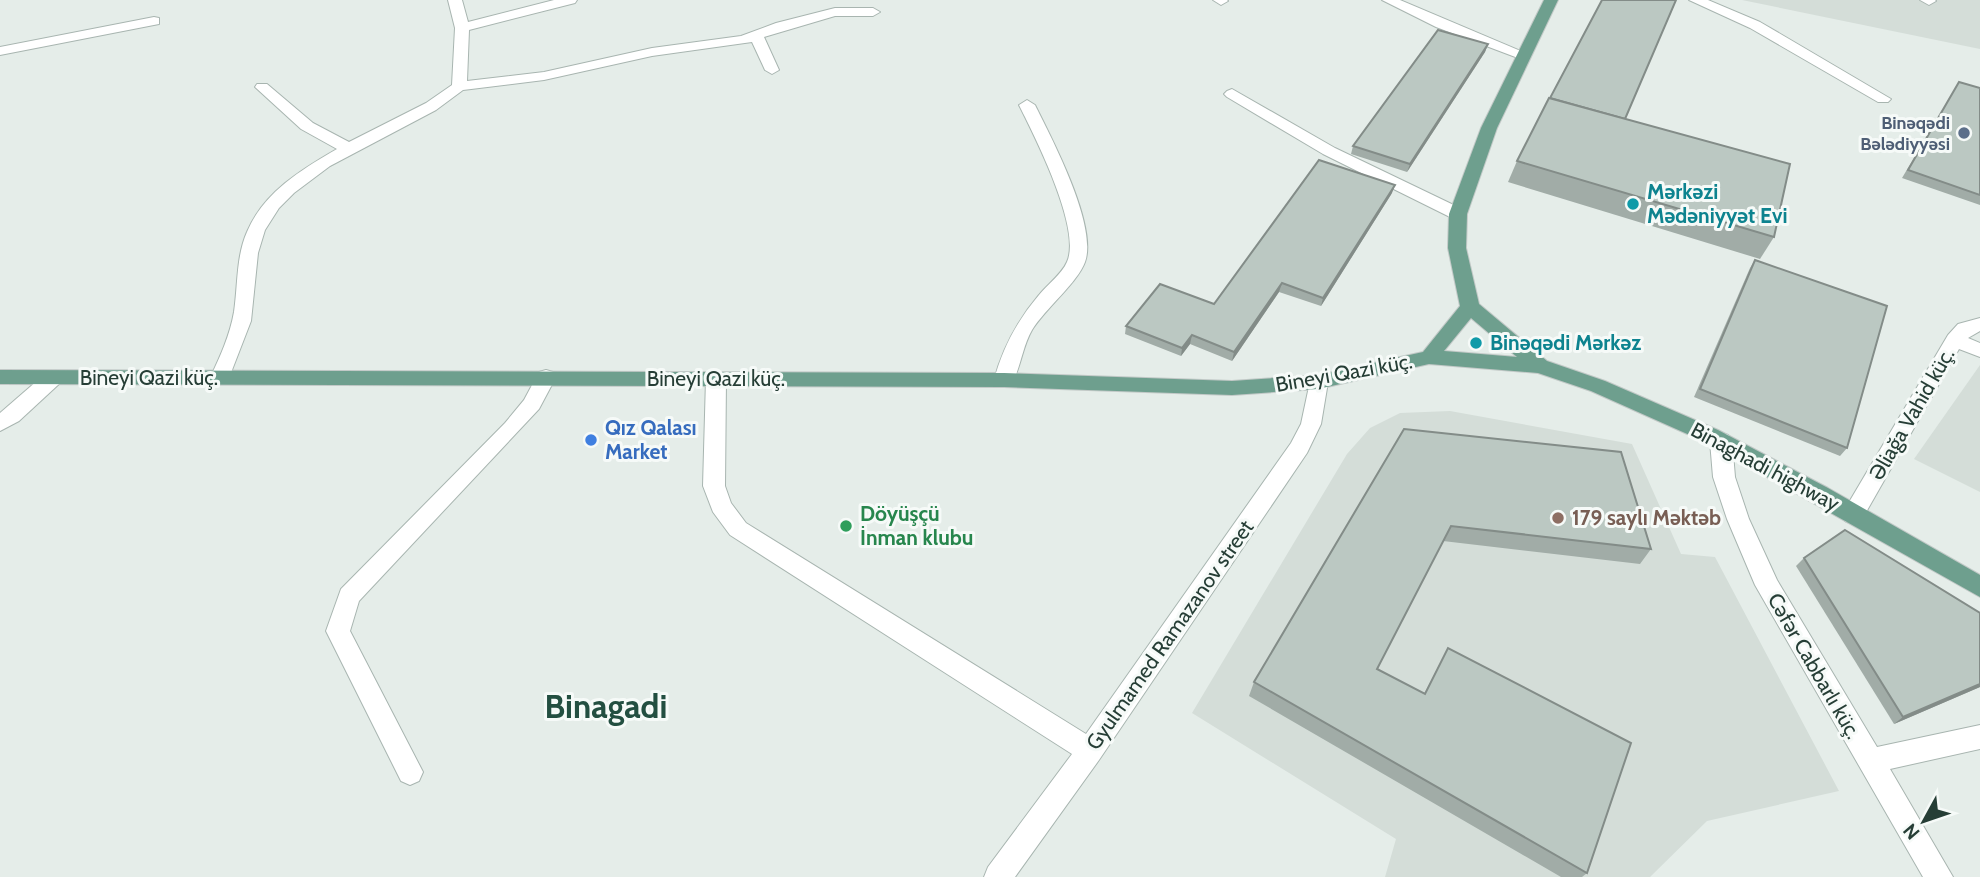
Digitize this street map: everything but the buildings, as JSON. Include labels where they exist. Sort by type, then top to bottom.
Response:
[{"type":"main road","points":[[1540,366],[1470,307],[1457,248],[1458,215],[1469,178],[1489,128],[1551,0]]},
{"type":"main road","points":[[1429,357],[1470,307]]},
{"type":"main road","name":"Bineyi Qazi küç.","points":[[0,377],[1004,380],[1232,388],[1318,382],[1429,357],[1540,366]]},
{"type":"main road","name":"Binaghadi highway","points":[[1540,366],[1610,389],[1721,441],[1980,587]]},
{"type":"street","points":[[455,0],[462,27],[459,86]]},
{"type":"street","points":[[462,27],[570,0]]},
{"type":"street","points":[[1389,0],[1441,24],[1523,55]]},
{"type":"street","points":[[1696,0],[1755,25],[1882,99]]},
{"type":"street","points":[[220,378],[238,338],[243,312],[247,256],[261,220],[279,196],[348,148],[434,105],[459,86],[544,76],[652,52],[725,44],[757,37],[808,18],[835,12],[873,12]]},
{"type":"street","points":[[0,51],[155,21]]},
{"type":"street","points":[[757,37],[772,70]]},
{"type":"street","points":[[262,87],[307,126],[348,148]]},
{"type":"street","points":[[1232,94],[1329,151],[1458,215]]},
{"type":"street","points":[[1004,380],[1013,345],[1026,323],[1076,262],[1080,244],[1060,173],[1027,105]]},
{"type":"street","name":"Əliağa Vahid küç.","points":[[1853,515],[1955,340],[1965,329],[1980,324]]},
{"type":"street","points":[[1955,340],[1980,350]]},
{"type":"street","points":[[410,772],[338,631],[349,596],[512,428],[532,404],[546,377]]},
{"type":"street","points":[[0,423],[12,416],[52,379]]},
{"type":"street","points":[[716,379],[715,486],[721,506],[738,529],[1090,751]]},
{"type":"street","name":"Gyulmamed Ramazanov street","points":[[998,877],[1090,751],[1300,447],[1311,424],[1318,382]]},
{"type":"street","name":"Cəfər Cabbarlı küç.","points":[[1721,441],[1728,488],[1738,519],[1767,584],[1939,877]]},
{"type":"street","points":[[1869,761],[1944,747],[1980,737]]},
{"type":"shaded area","points":[[1742,0],[1980,0],[1980,49]]},
{"type":"shaded area","points":[[1980,365],[1980,492],[1914,459]]},
{"type":"shaded area","points":[[1450,411],[1632,444],[1681,554],[1715,557],[1839,791],[1707,821],[1650,877],[1385,877],[1396,839],[1192,713],[1347,454],[1370,428],[1400,413]]},
{"type":"place","name":"Binəqədi Bələdiyyəsi","points":[[1964,133]]},
{"type":"place","name":"Mərkəzi Mədəniyyət Evi","points":[[1633,204]]},
{"type":"place","name":"Binəqədi Mərkəz","points":[[1476,343]]},
{"type":"place","name":"Qız Qalası Market","points":[[591,440]]},
{"type":"place","name":"179 saylı Məktəb","points":[[1558,518]]},
{"type":"place","name":"Döyüşçü İnman klubu","points":[[846,526]]},
{"type":"district","name":"Binagadi","points":[[606,706]]}]
